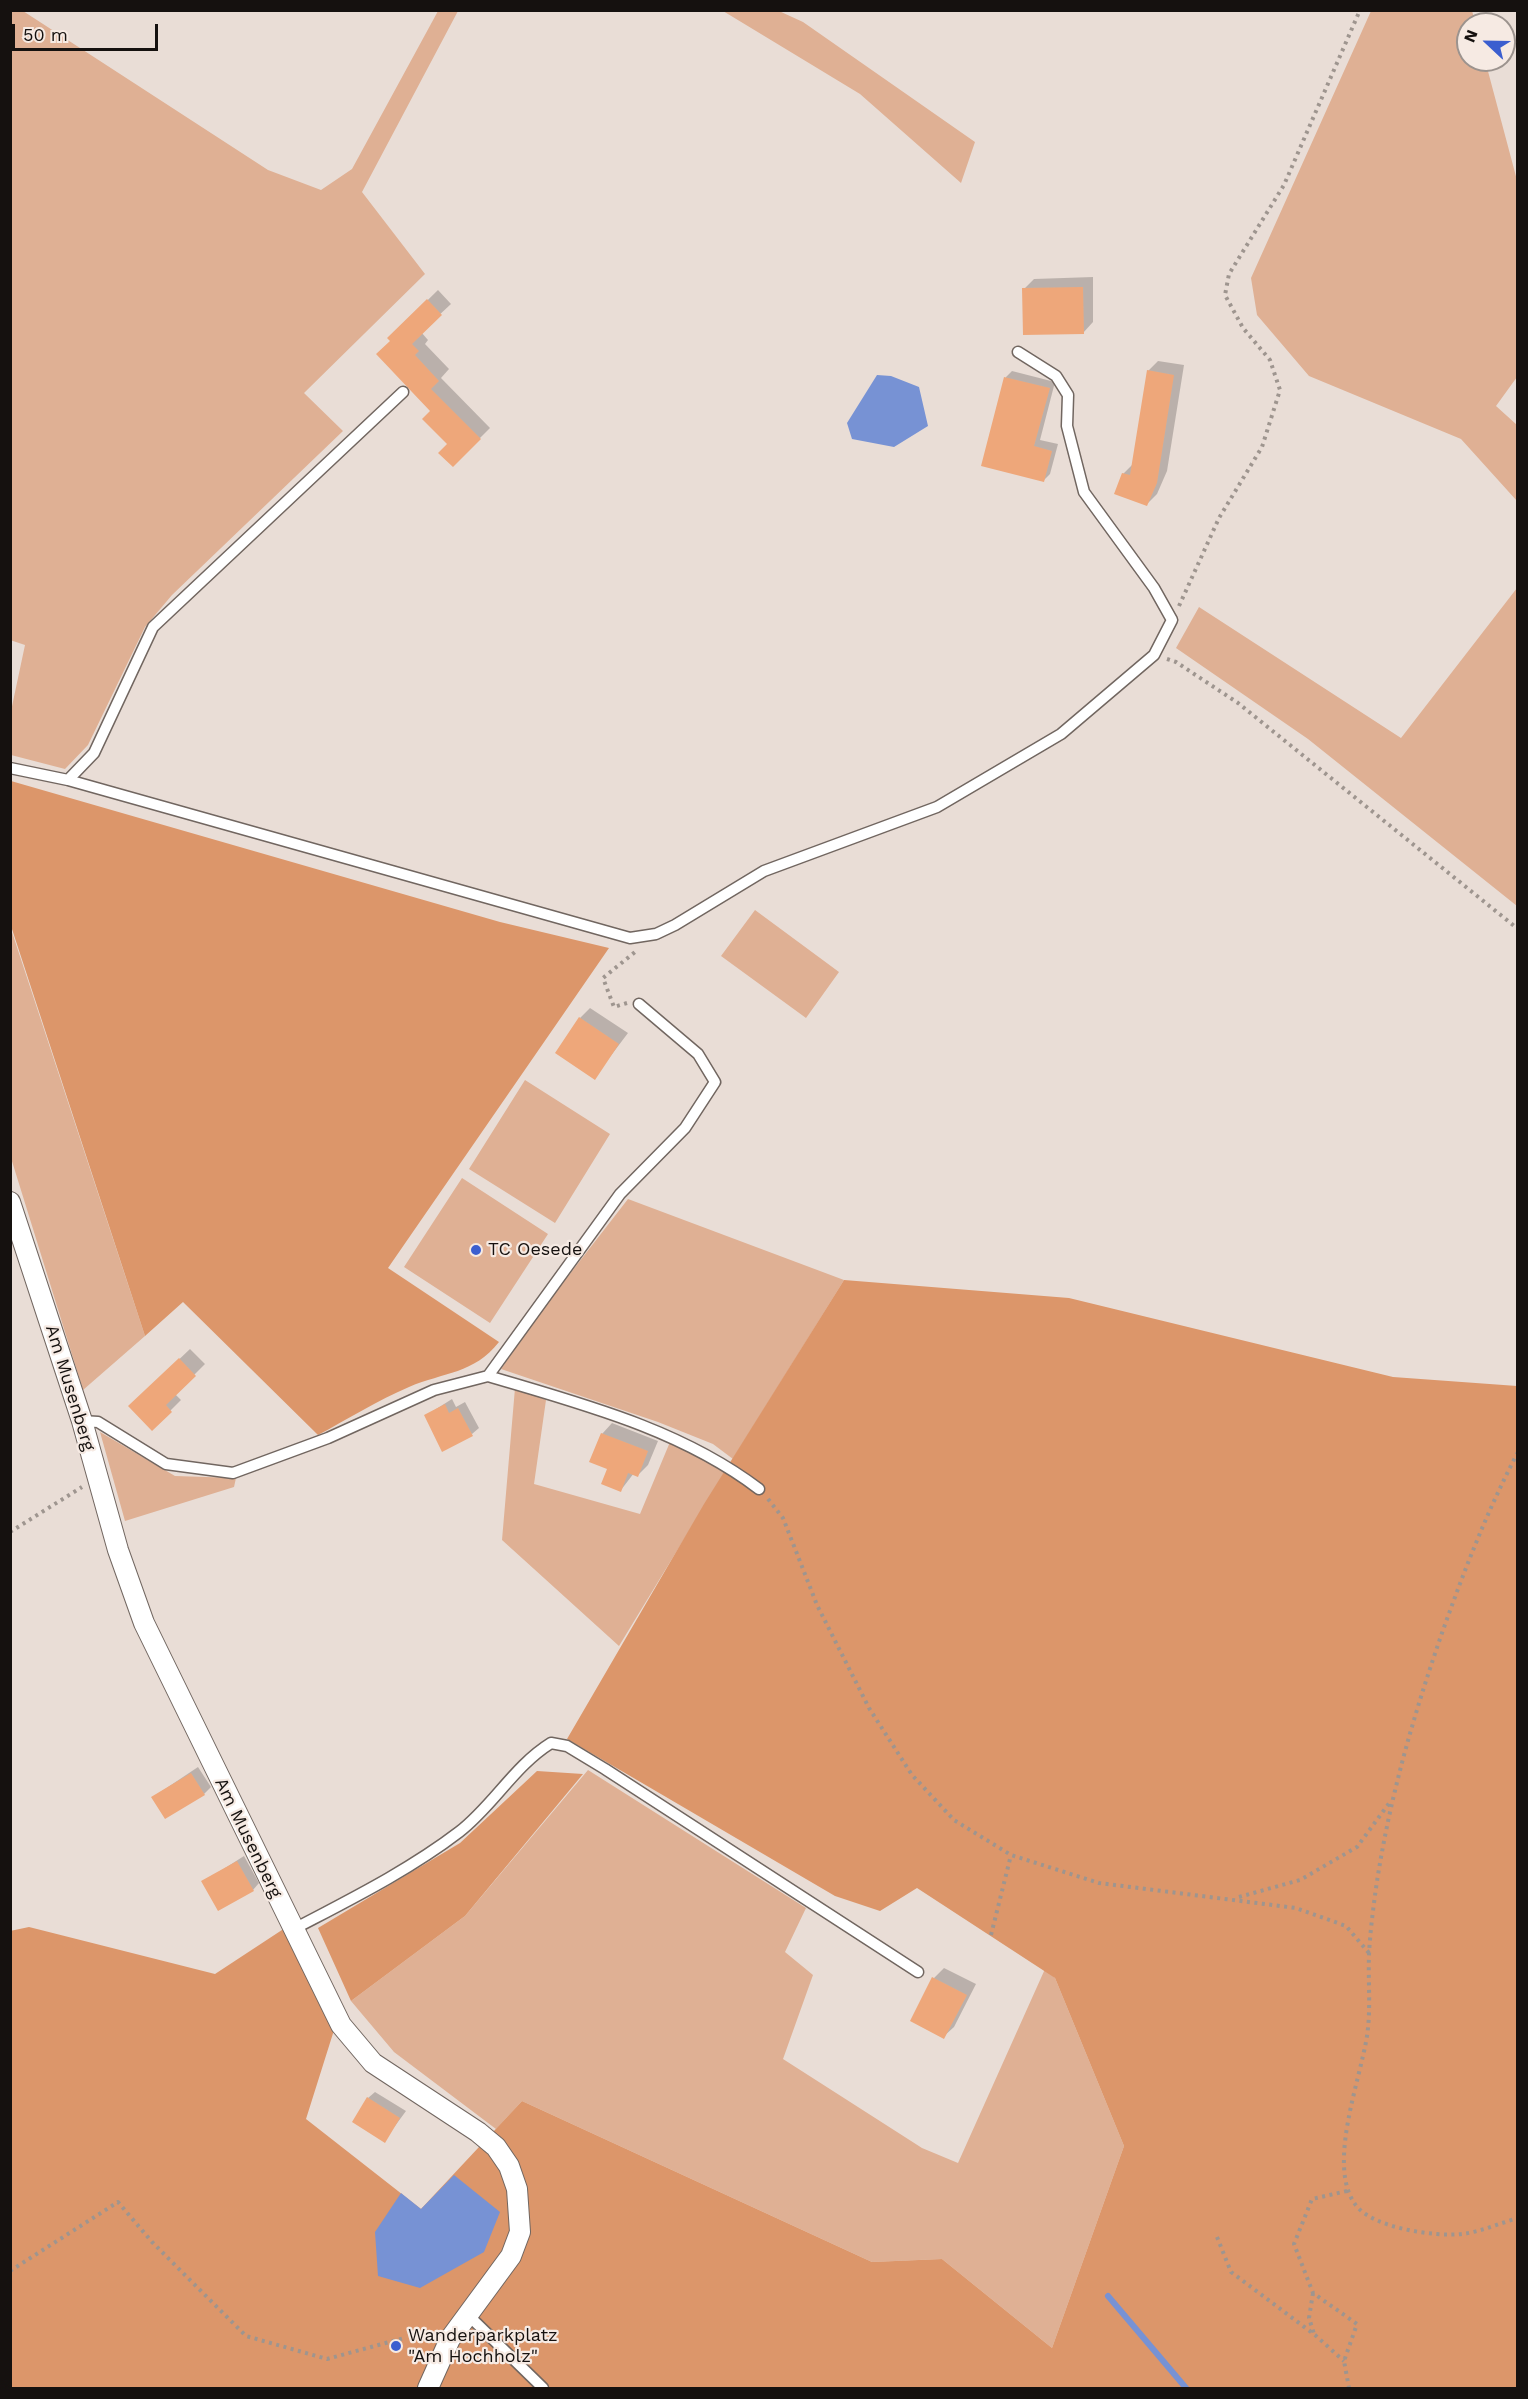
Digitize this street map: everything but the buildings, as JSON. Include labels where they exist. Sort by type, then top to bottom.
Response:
[{"type":"street","name":"Am Musenberg","points":[[10,1202],[82,1421],[118,1550],[144,1623],[292,1930],[341,2025],[373,2063],[478,2132],[496,2147],[509,2166],[517,2189],[520,2232],[511,2256],[450,2339],[428,2388]]},
{"type":"lane","points":[[10,768],[68,780],[630,938],[656,934],[764,871],[937,807],[1061,734],[1154,655],[1172,620],[1154,588],[1084,492],[1067,426],[1068,395],[1056,376],[1018,351]]},
{"type":"lane","points":[[68,780],[94,753],[153,627],[403,392]]},
{"type":"lane","points":[[488,1376],[620,1194],[685,1128],[715,1082],[698,1054],[639,1005]]},
{"type":"lane","points":[[82,1421],[98,1422],[166,1464],[233,1473],[328,1438],[434,1390],[488,1376],[673,1436],[716,1458],[759,1489]]},
{"type":"lane","points":[[292,1930],[379,1884],[459,1833],[489,1806],[531,1756],[551,1743],[567,1746],[605,1768],[918,1971]]},
{"type":"lane","points":[[467,2313],[543,2388]]},
{"type":"path","points":[[1172,620],[1219,518],[1262,447],[1280,390],[1270,360],[1243,328],[1225,295],[1229,274],[1284,185],[1360,10]]},
{"type":"path","points":[[1154,655],[1176,662],[1238,703],[1518,929]]},
{"type":"path","points":[[639,1005],[635,1001],[614,1007],[603,978],[656,934]]},
{"type":"path","points":[[1518,1452],[1491,1503],[1460,1584],[1424,1687],[1391,1801],[1369,1954],[1368,2034],[1349,2122],[1344,2169],[1347,2191],[1356,2207],[1371,2218],[1410,2231],[1462,2234],[1518,2218]]},
{"type":"path","points":[[10,1532],[98,1476]]},
{"type":"path","points":[[759,1489],[783,1518],[822,1615],[869,1708],[912,1775],[954,1820],[1011,1855],[1099,1883],[1236,1898],[1296,1908],[1346,1926],[1369,1954]]},
{"type":"path","points":[[1236,1898],[1300,1880],[1356,1847],[1391,1801]]},
{"type":"path","points":[[991,1935],[1011,1855]]},
{"type":"path","points":[[1315,2334],[1309,2318],[1313,2293],[1294,2244],[1312,2199],[1347,2191]]},
{"type":"path","points":[[10,2271],[118,2202],[152,2242],[246,2336],[327,2359],[404,2338]]},
{"type":"path","points":[[1217,2237],[1231,2272],[1315,2334],[1344,2361]]},
{"type":"path","points":[[1313,2293],[1357,2324],[1344,2361],[1349,2388]]},
{"type":"shaded area","points":[[10,11],[23,11],[268,170],[321,190],[352,169],[438,11],[458,11],[362,192],[425,274],[304,393],[343,431],[172,595],[145,627],[88,745],[65,769],[11,755],[11,711],[25,645],[10,640]]},
{"type":"shaded area","points":[[723,11],[779,11],[803,22],[975,142],[961,183],[860,94]]},
{"type":"shaded area","points":[[1371,11],[1472,11],[1456,12],[1456,72],[1488,72],[1518,184],[1517,377],[1496,406],[1517,425],[1517,501],[1461,439],[1309,376],[1257,315],[1251,278]]},
{"type":"shaded area","points":[[1517,588],[1517,906],[1308,739],[1176,648],[1199,607],[1401,738]]},
{"type":"shaded area","points":[[11,781],[500,922],[609,948],[388,1268],[499,1342],[489,1353],[458,1371],[397,1392],[318,1435],[183,1302],[145,1336],[11,926]]},
{"type":"shaded area","points":[[755,910],[839,972],[806,1018],[721,956]]},
{"type":"shaded area","points":[[10,926],[145,1336],[83,1390],[11,1158]]},
{"type":"shaded area","points":[[525,1080],[610,1134],[555,1223],[469,1169]]},
{"type":"shaded area","name":"TC Oesede","points":[[462,1178],[548,1234],[490,1323],[404,1267]]},
{"type":"shaded area","points":[[628,1199],[844,1280],[733,1459],[713,1444],[658,1422],[501,1369],[541,1311]]},
{"type":"shaded area","points":[[844,1280],[1069,1298],[1393,1377],[1517,1386],[1517,2388],[11,2388],[10,1931],[29,1927],[215,1974],[285,1928],[335,2027],[306,2119],[421,2209],[522,2101],[872,2262],[942,2259],[1052,2348],[1124,2146],[1055,1978],[917,1888],[880,1911],[835,1896],[567,1739],[704,1504]]},
{"type":"shaded area","points":[[515,1388],[546,1400],[534,1484],[640,1514],[670,1442],[726,1470],[619,1646],[502,1540]]},
{"type":"shaded area","points":[[100,1432],[175,1476],[236,1478],[234,1487],[125,1521]]},
{"type":"shaded area","points":[[588,1770],[806,1908],[785,1952],[813,1975],[783,2059],[922,2148],[958,2163],[1045,1969],[1055,1978],[1124,2146],[1052,2348],[942,2259],[872,2262],[522,2101],[496,2129],[394,2052],[351,2001],[465,1916]]},
{"type":"shaded area","points":[[537,1771],[583,1774],[465,1916],[351,2001],[318,1928],[460,1843]]},
{"type":"water","points":[[877,375],[891,376],[919,387],[928,426],[894,447],[852,439],[847,423]]},
{"type":"water","points":[[454,2175],[500,2212],[484,2252],[420,2288],[378,2276],[375,2232],[401,2193],[421,2209]]},
{"type":"waterway","points":[[1108,2296],[1186,2388]]},
{"type":"place","name":"TC Oesede","points":[[476,1250]]},
{"type":"place","name":"Wanderparkplatz \"Am Hochholz\"","points":[[396,2346]]}]
